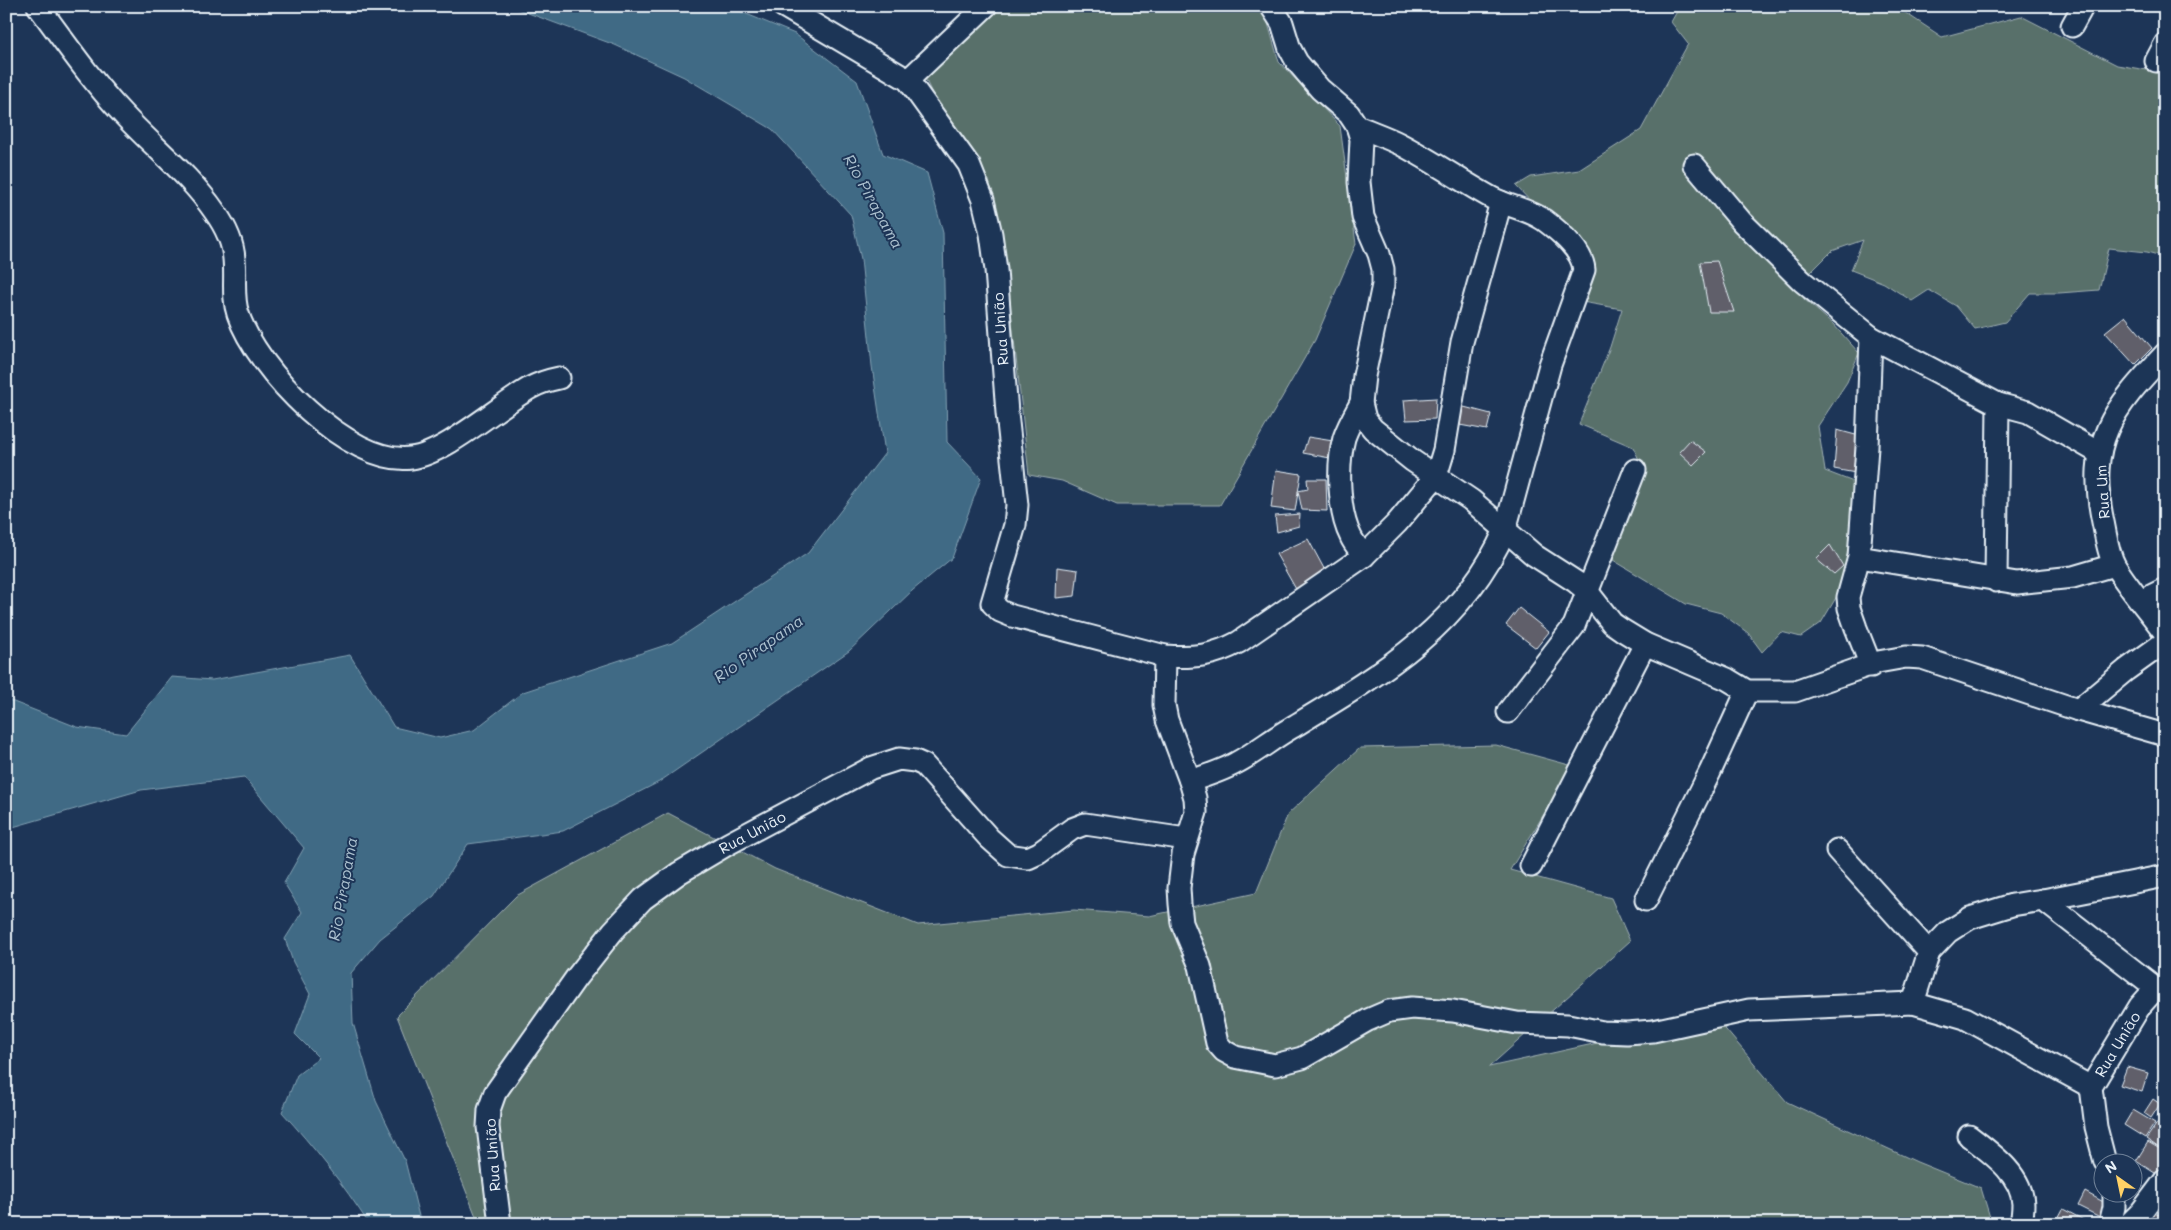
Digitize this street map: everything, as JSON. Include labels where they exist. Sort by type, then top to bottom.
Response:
[{"type":"street","points":[[38,6],[100,89],[121,113],[189,179],[216,213],[231,242],[234,258],[236,306],[247,336],[268,366],[288,389],[316,417],[339,436],[375,454],[394,458],[413,458],[436,449],[459,436],[530,388],[559,378]]},
{"type":"street","points":[[782,6],[908,80],[986,6]]},
{"type":"street","points":[[1271,6],[1282,23],[1290,49],[1302,69],[1320,89],[1349,114],[1357,126],[1362,151],[1359,182],[1363,217],[1379,254],[1382,269],[1383,285],[1364,376],[1361,403],[1345,437],[1341,459],[1341,492],[1344,520],[1351,538],[1364,556]]},
{"type":"street","points":[[2072,26],[2083,6]]},
{"type":"street","name":"Rua União","points":[[908,80],[969,165],[983,200],[991,234],[1017,506],[1015,525],[992,598],[994,607],[1012,616],[1165,656]]},
{"type":"street","points":[[1190,781],[1236,763],[1401,658],[1440,624],[1470,589],[1496,550],[1505,530],[1550,364],[1584,270],[1584,264],[1579,256],[1558,231],[1543,220],[1526,210],[1501,202],[1398,143],[1357,126]]},
{"type":"street","points":[[1694,165],[1742,222],[1802,281],[1871,337],[1998,404],[2028,412],[2100,453]]},
{"type":"street","points":[[1501,202],[1462,342],[1444,450],[1436,476],[1397,523],[1364,556],[1239,642],[1222,652],[1185,658],[1165,656],[1164,705],[1167,720],[1190,781],[1195,798],[1196,812],[1186,839],[1180,870],[1179,888],[1182,923],[1200,966],[1217,1043],[1224,1051],[1235,1058],[1275,1064],[1302,1058],[1389,1011],[1412,1008],[1452,1011],[1517,1023],[1568,1025],[1603,1032],[1627,1033],[1662,1029],[1749,1010],[1913,1003],[1965,1018],[2091,1087]]},
{"type":"street","points":[[1871,337],[1867,447],[1859,557],[1848,597],[1849,608],[1871,666]]},
{"type":"street","name":"Rua Um","points":[[2165,354],[2118,407],[2111,420],[2100,453],[2100,509],[2114,565],[2165,633]]},
{"type":"street","points":[[1361,403],[1365,419],[1373,429],[1471,500],[1534,555],[1566,574],[1587,591],[1612,623],[1645,644],[1726,679],[1747,691],[1795,691],[1871,666],[1906,657],[1922,658],[2078,710],[2165,735]]},
{"type":"street","points":[[1996,581],[1998,404]]},
{"type":"street","points":[[1508,712],[1574,626],[1635,470]]},
{"type":"street","points":[[1859,557],[2017,584],[2073,576],[2114,565]]},
{"type":"street","points":[[2141,601],[2165,589]]},
{"type":"street","points":[[2078,710],[2126,670],[2165,642]]},
{"type":"street","points":[[1531,866],[1645,644]]},
{"type":"street","points":[[1646,900],[1710,772],[1747,691]]},
{"type":"street","name":"Rua União","points":[[500,1224],[488,1126],[489,1110],[495,1094],[576,978],[630,911],[660,886],[728,844],[871,768],[899,759],[915,761],[924,765],[990,838],[1008,855],[1017,858],[1028,858],[1039,853],[1072,829],[1085,824],[1186,839]]},
{"type":"street","points":[[1838,850],[1929,952]]},
{"type":"street","points":[[1913,1003],[1929,952],[1948,932],[1970,918],[2012,904],[2043,900],[2165,876]]},
{"type":"street","points":[[2043,900],[2160,990]]},
{"type":"street","name":"Rua União","points":[[2103,1152],[2096,1127],[2091,1087],[2140,1006],[2160,990]]},
{"type":"street","points":[[1969,1136],[1995,1156],[2019,1188],[2023,1204],[2021,1224]]},
{"type":"street","points":[[2129,1224],[2141,1212],[2165,1180]]},
{"type":"street","points":[[2110,1224],[2114,1202]]},
{"type":"green space","points":[[994,6],[1263,6],[1279,62],[1340,126],[1356,244],[1315,340],[1220,505],[1117,505],[1062,481],[1029,475],[1004,249],[989,180],[959,150],[920,68]]},
{"type":"green space","points":[[1680,6],[1895,6],[1942,37],[2021,16],[2117,65],[2165,73],[2165,257],[2147,252],[2109,248],[2099,290],[2030,293],[2005,322],[1975,329],[1956,306],[1929,290],[1912,301],[1884,283],[1851,270],[1863,240],[1832,251],[1802,281],[1804,299],[1833,324],[1859,353],[1847,382],[1818,426],[1825,471],[1856,483],[1853,545],[1840,591],[1821,623],[1801,637],[1781,632],[1762,652],[1748,633],[1721,613],[1686,604],[1613,560],[1619,531],[1645,472],[1633,447],[1579,424],[1610,347],[1622,309],[1582,302],[1592,265],[1569,226],[1536,207],[1516,186],[1531,177],[1579,170],[1641,130],[1688,44],[1671,22]]},
{"type":"green space","points":[[1496,745],[1573,766],[1510,870],[1611,898],[1630,941],[1489,1067],[1715,1017],[1787,1102],[1917,1162],[1981,1188],[1992,1224],[479,1224],[397,1016],[516,896],[668,813],[775,869],[918,925],[1074,910],[1149,916],[1256,893],[1288,814],[1360,748]]},
{"type":"water","name":"Rio Pirapama","points":[[509,6],[727,6],[795,34],[857,81],[883,154],[927,173],[943,233],[947,442],[981,478],[952,558],[913,590],[849,651],[659,782],[563,831],[468,844],[434,896],[380,939],[351,973],[353,1023],[376,1101],[405,1161],[421,1224],[369,1224],[328,1166],[282,1112],[297,1075],[319,1058],[295,1034],[310,994],[293,962],[285,939],[302,912],[284,883],[304,848],[244,777],[141,790],[6,829],[6,699],[77,727],[126,734],[172,677],[212,680],[350,655],[394,727],[440,738],[474,730],[523,692],[672,643],[808,553],[885,453],[872,366],[861,259],[851,215],[772,129],[684,77],[615,45]]},
{"type":"building","points":[[1717,261],[1734,312],[1709,312],[1700,262]]},
{"type":"building","points":[[2125,316],[2152,348],[2135,365],[2105,332]]},
{"type":"building","points":[[1436,398],[1435,419],[1406,420],[1404,400]]},
{"type":"building","points":[[1460,406],[1491,414],[1487,430],[1454,424]]},
{"type":"building","points":[[1837,430],[1863,437],[1861,474],[1834,469]]},
{"type":"building","points":[[1308,437],[1333,441],[1330,458],[1303,453]]},
{"type":"building","points":[[1690,440],[1706,452],[1693,465],[1679,452]]},
{"type":"building","points":[[1276,470],[1301,474],[1295,511],[1271,508]]},
{"type":"building","points":[[1307,479],[1326,479],[1327,511],[1302,510],[1298,491],[1308,489]]},
{"type":"building","points":[[1300,514],[1299,526],[1277,532],[1275,516]]},
{"type":"building","points":[[1308,539],[1328,576],[1297,591],[1276,554]]},
{"type":"building","points":[[1830,545],[1843,566],[1834,574],[1816,559]]},
{"type":"building","points":[[1057,567],[1078,570],[1075,596],[1056,598]]},
{"type":"building","points":[[1519,608],[1549,632],[1536,648],[1506,625]]},
{"type":"building","points":[[2127,1067],[2148,1073],[2142,1092],[2120,1085]]},
{"type":"building","points":[[2153,1099],[2160,1104],[2151,1118],[2144,1113]]},
{"type":"building","points":[[2163,1106],[2165,1107],[2165,1122],[2157,1117]]},
{"type":"building","points":[[2133,1110],[2155,1123],[2145,1138],[2124,1125]]},
{"type":"building","points":[[2158,1122],[2165,1127],[2165,1152],[2146,1139]]},
{"type":"building","points":[[2148,1142],[2165,1152],[2165,1164],[2158,1175],[2144,1166],[2144,1152],[2142,1152]]},
{"type":"building","points":[[2085,1192],[2094,1197],[2094,1202],[2103,1202],[2109,1205],[2102,1218],[2078,1206]]},
{"type":"building","points":[[2063,1209],[2091,1224],[2060,1224],[2056,1222]]},
{"type":"building","points":[[2151,1209],[2165,1219],[2165,1224],[2142,1224]]}]
